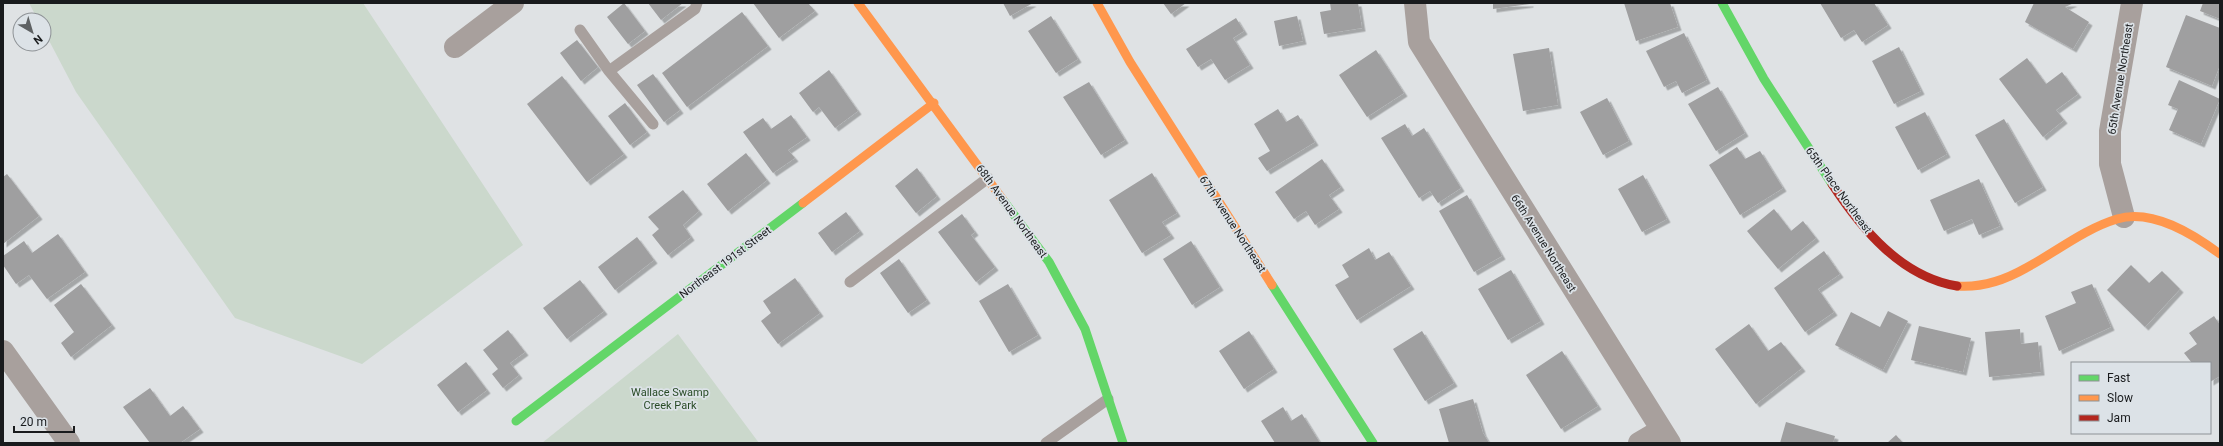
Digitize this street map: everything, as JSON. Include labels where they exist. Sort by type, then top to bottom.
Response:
[{"type":"street","points":[[454,47],[513,3]]},
{"type":"street","name":"68th Avenue Northeast","points":[[858,3],[934,103],[1049,262],[1085,329],[1123,443]]},
{"type":"street","name":"67th Avenue Northeast","points":[[1097,3],[1134,69],[1373,443]]},
{"type":"street","name":"66th Avenue Northeast","points":[[1415,3],[1419,42],[1666,436]]},
{"type":"street","name":"65th Place Northeast","points":[[1722,3],[1774,97],[1860,222],[1890,254],[1923,274],[1951,285],[1985,285],[2007,278],[2028,268],[2095,228],[2124,217]]},
{"type":"street","name":"65th Avenue Northeast","points":[[2124,217],[2110,164],[2110,131],[2132,3]]},
{"type":"street","name":"Northeast 191st Street","points":[[516,421],[934,103]]},
{"type":"street","points":[[2124,217],[2149,219],[2174,227],[2192,234],[2220,254]]},
{"type":"street","points":[[3,352],[69,443]]},
{"type":"street","points":[[1639,443],[1666,436]]},
{"type":"lane","points":[[609,71],[695,9],[696,3]]},
{"type":"lane","points":[[580,30],[609,71],[653,124]]},
{"type":"lane","points":[[850,282],[988,178]]},
{"type":"lane","points":[[1046,443],[1108,399]]},
{"type":"green space","points":[[29,3],[363,3],[523,245],[362,364],[235,318],[76,92],[52,46],[52,12],[34,12]]},
{"type":"green space","name":"Wallace Swamp Creek Park","points":[[678,334],[759,443],[542,443]]},
{"type":"building","points":[[624,3],[645,31],[628,44],[607,17]]},
{"type":"building","points":[[648,3],[683,3],[661,20]]},
{"type":"building","points":[[753,3],[808,3],[815,11],[779,38]]},
{"type":"building","points":[[1003,3],[1033,3],[1010,16]]},
{"type":"building","points":[[1163,3],[1186,3],[1171,14]]},
{"type":"building","points":[[1330,3],[1358,3],[1362,28],[1324,34],[1320,12],[1331,10]]},
{"type":"building","points":[[1493,3],[1530,3],[1530,4],[1493,9]]},
{"type":"building","points":[[1624,3],[1670,3],[1678,27],[1636,41]]},
{"type":"building","points":[[1820,3],[1874,3],[1888,25],[1862,42],[1854,30],[1841,38]]},
{"type":"building","points":[[2034,3],[2074,3],[2065,7],[2089,22],[2073,49],[2025,22]]},
{"type":"building","points":[[2203,3],[2220,3],[2220,19],[2200,11]]},
{"type":"building","points":[[742,12],[768,46],[687,107],[662,73]]},
{"type":"building","points":[[2186,15],[2220,28],[2220,65],[2212,86],[2166,67]]},
{"type":"building","points":[[1051,16],[1078,59],[1056,73],[1028,31]]},
{"type":"building","points":[[1297,16],[1303,41],[1279,46],[1274,21]]},
{"type":"building","points":[[1236,18],[1244,31],[1233,38],[1250,65],[1225,80],[1211,59],[1198,67],[1186,49]]},
{"type":"building","points":[[1684,33],[1707,80],[1682,93],[1676,81],[1664,87],[1646,51]]},
{"type":"building","points":[[577,40],[598,67],[581,81],[560,53]]},
{"type":"building","points":[[1899,47],[1921,91],[1894,104],[1872,61]]},
{"type":"building","points":[[1549,48],[1558,105],[1523,111],[1513,54]]},
{"type":"building","points":[[1376,50],[1404,93],[1367,117],[1339,75]]},
{"type":"building","points":[[2027,58],[2046,84],[2062,72],[2078,94],[2056,110],[2064,120],[2043,137],[1999,79]]},
{"type":"building","points":[[829,70],[858,111],[835,128],[819,107],[813,112],[799,93]]},
{"type":"building","points":[[653,74],[680,110],[664,122],[637,85]]},
{"type":"building","points":[[562,76],[624,154],[587,182],[527,104]]},
{"type":"building","points":[[2179,80],[2220,99],[2201,144],[2169,130],[2178,109],[2168,105]]},
{"type":"building","points":[[1089,82],[1125,140],[1101,155],[1063,97]]},
{"type":"building","points":[[1718,87],[1745,133],[1716,151],[1688,104]]},
{"type":"building","points":[[1607,98],[1629,141],[1603,155],[1580,112]]},
{"type":"building","points":[[625,103],[647,132],[630,145],[608,116]]},
{"type":"building","points":[[1278,109],[1286,122],[1298,115],[1315,142],[1267,171],[1258,158],[1270,151],[1254,124]]},
{"type":"building","points":[[1925,112],[1947,154],[1918,170],[1895,127]]},
{"type":"building","points":[[791,115],[807,137],[788,150],[795,158],[773,173],[743,132],[763,118],[771,129]]},
{"type":"building","points":[[2004,119],[2043,187],[2015,203],[1975,135]]},
{"type":"building","points":[[1405,124],[1412,136],[1424,128],[1461,188],[1438,203],[1430,191],[1419,198],[1381,138]]},
{"type":"building","points":[[1737,147],[1745,159],[1760,151],[1783,188],[1740,215],[1709,165]]},
{"type":"building","points":[[746,153],[767,180],[728,211],[707,184]]},
{"type":"building","points":[[1322,159],[1341,187],[1329,195],[1339,209],[1315,225],[1306,211],[1294,219],[1275,192]]},
{"type":"building","points":[[917,168],[937,196],[916,213],[895,186]]},
{"type":"building","points":[[1152,173],[1177,213],[1162,222],[1171,235],[1142,253],[1109,200]]},
{"type":"building","points":[[7,174],[39,216],[3,244],[3,177]]},
{"type":"building","points":[[1643,175],[1667,219],[1642,232],[1618,189]]},
{"type":"building","points":[[1979,179],[2000,226],[1979,235],[1972,219],[1944,231],[1930,200]]},
{"type":"building","points":[[683,190],[699,211],[683,225],[691,237],[668,255],[652,235],[659,229],[648,217]]},
{"type":"building","points":[[1467,195],[1502,256],[1474,272],[1439,211]]},
{"type":"building","points":[[1774,209],[1791,231],[1803,221],[1816,238],[1778,269],[1747,231]]},
{"type":"building","points":[[846,212],[860,231],[832,252],[818,233]]},
{"type":"building","points":[[962,214],[975,232],[971,235],[995,267],[976,282],[938,232]]},
{"type":"building","points":[[58,234],[85,272],[47,299],[29,275],[16,284],[3,265],[3,256],[24,241],[32,253]]},
{"type":"building","points":[[637,237],[654,260],[615,290],[598,267]]},
{"type":"building","points":[[1191,241],[1220,287],[1192,305],[1163,259]]},
{"type":"building","points":[[1369,248],[1375,260],[1389,252],[1411,286],[1357,320],[1335,285],[1349,277],[1342,265]]},
{"type":"building","points":[[1824,251],[1840,274],[1818,289],[1834,312],[1805,332],[1774,288]]},
{"type":"building","points":[[899,259],[927,300],[908,313],[880,273]]},
{"type":"building","points":[[2131,265],[2149,283],[2162,271],[2180,289],[2145,327],[2107,290]]},
{"type":"building","points":[[1511,270],[1541,321],[1508,340],[1478,289]]},
{"type":"building","points":[[795,278],[820,313],[778,344],[761,321],[771,313],[763,301]]},
{"type":"building","points":[[580,280],[604,311],[567,339],[543,308]]},
{"type":"building","points":[[81,284],[112,325],[71,357],[61,343],[74,332],[54,305]]},
{"type":"building","points":[[1008,284],[1038,335],[1009,352],[979,301]]},
{"type":"building","points":[[2092,284],[2111,327],[2059,351],[2045,316],[2076,303],[2071,292]]},
{"type":"building","points":[[1888,311],[1908,321],[1883,370],[1835,345],[1851,312],[1880,327]]},
{"type":"building","points":[[2214,316],[2220,325],[2220,376],[2211,381],[2211,362],[2191,362],[2184,353],[2197,344],[2189,333]]},
{"type":"building","points":[[1749,324],[1768,351],[1781,342],[1802,368],[1756,404],[1715,349]]},
{"type":"building","points":[[1919,326],[1971,338],[1963,372],[1911,360]]},
{"type":"building","points":[[2020,329],[2021,344],[2038,342],[2041,372],[1989,377],[1985,332]]},
{"type":"building","points":[[508,330],[525,352],[510,363],[519,375],[503,388],[492,374],[498,369],[483,350]]},
{"type":"building","points":[[1249,331],[1274,369],[1244,389],[1219,351]]},
{"type":"building","points":[[1422,331],[1454,383],[1425,401],[1393,349]]},
{"type":"building","points":[[1562,351],[1598,406],[1561,429],[1526,375]]},
{"type":"building","points":[[466,362],[487,390],[458,412],[437,385]]},
{"type":"building","points":[[150,388],[170,416],[183,406],[200,429],[180,443],[150,443],[123,407]]},
{"type":"building","points":[[1473,399],[1483,433],[1489,443],[1449,443],[1439,409]]},
{"type":"building","points":[[1283,407],[1291,421],[1302,414],[1320,443],[1275,443],[1261,421]]},
{"type":"building","points":[[1786,422],[1835,436],[1833,443],[1780,443]]},
{"type":"building","points":[[1896,435],[1903,443],[1887,443]]},
{"type":"traffic: fast","points":[[1722,3],[1764,79],[1832,184]]},
{"type":"traffic: fast","points":[[1003,200],[1049,262],[1085,329],[1123,443]]},
{"type":"traffic: fast","points":[[516,421],[803,203]]},
{"type":"traffic: fast","points":[[1272,285],[1373,443]]},
{"type":"traffic: slow","points":[[858,3],[1003,200]]},
{"type":"traffic: slow","points":[[1097,3],[1130,62],[1272,285]]},
{"type":"traffic: slow","points":[[803,203],[934,103]]},
{"type":"traffic: slow","points":[[1957,286],[1975,286],[2010,276],[2037,262],[2070,241],[2105,223],[2130,217],[2144,217],[2172,225],[2185,231],[2220,254]]},
{"type":"traffic: jam","points":[[1832,184],[1843,201],[1884,248],[1900,261],[1918,272],[1937,281],[1957,286]]}]
